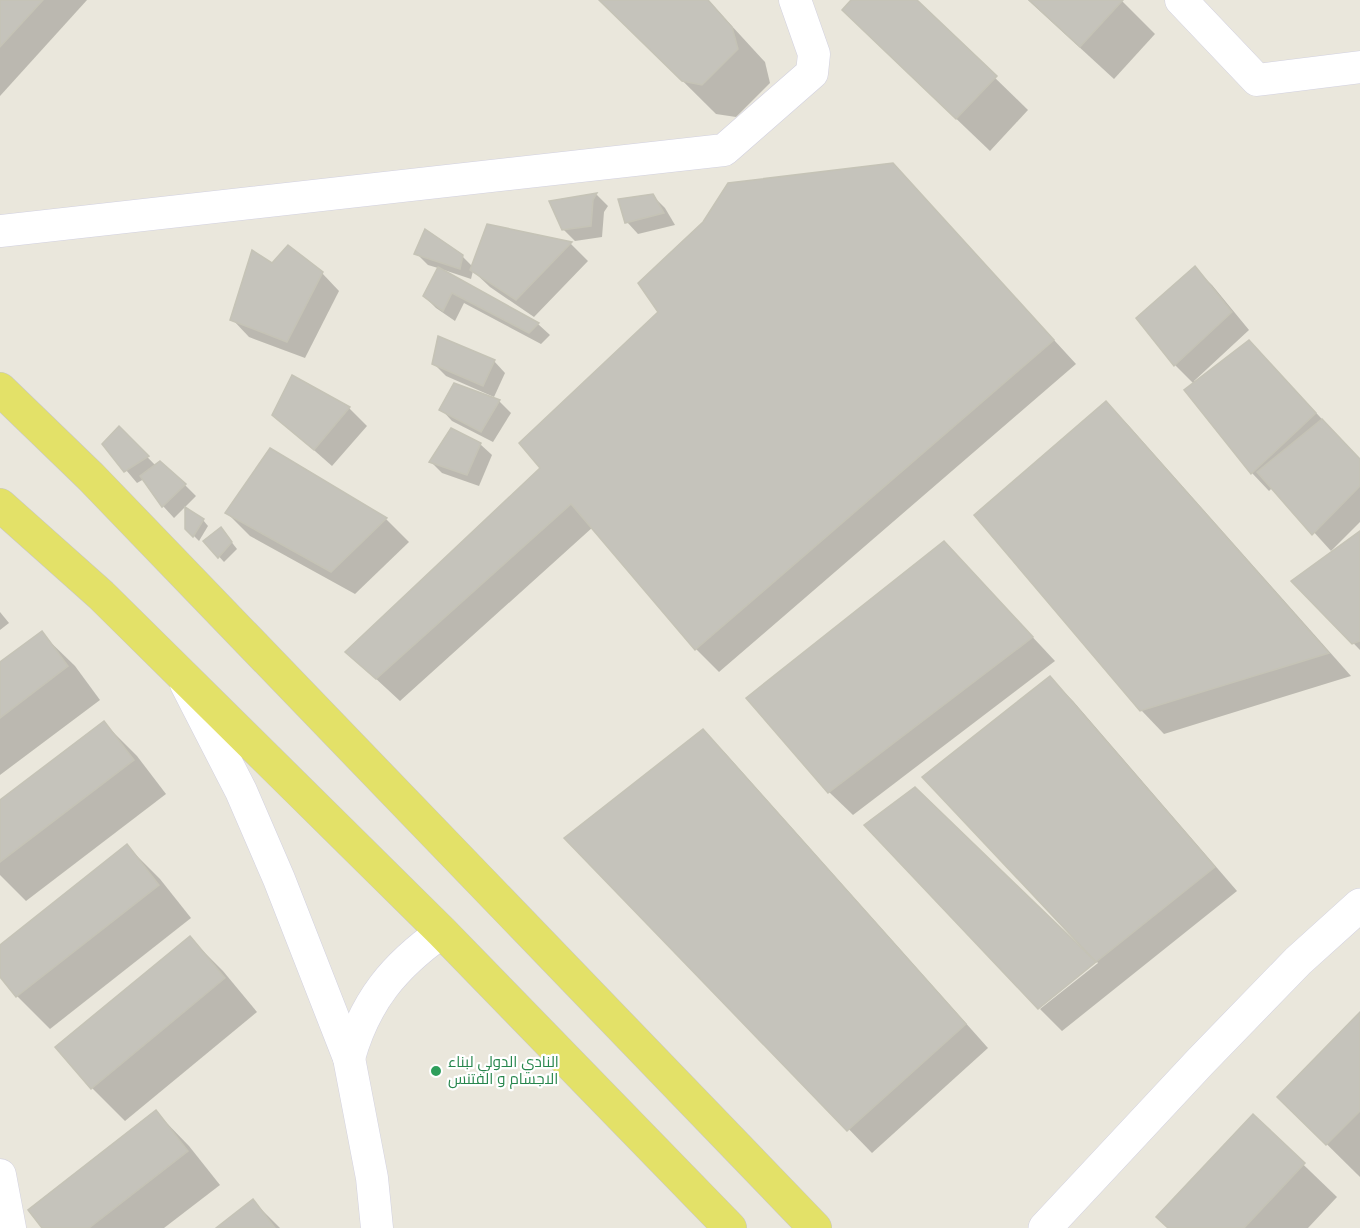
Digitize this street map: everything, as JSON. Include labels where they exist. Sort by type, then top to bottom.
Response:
[{"type":"main road","points":[[0,389],[91,477],[816,1228]]},
{"type":"main road","points":[[0,504],[101,595],[442,932],[730,1228]]},
{"type":"street","points":[[0,231],[724,150],[812,73],[814,54],[795,0]]},
{"type":"street","points":[[1181,0],[1257,80],[1360,67]]},
{"type":"street","points":[[181,675],[241,791],[279,879],[349,1058],[372,1179],[377,1228]]},
{"type":"street","points":[[1045,1228],[1298,961],[1358,910]]},
{"type":"street","points":[[349,1058],[355,1037],[375,997],[404,962],[442,932]]},
{"type":"street","points":[[0,1175],[10,1228]]},
{"type":"building","points":[[0,0],[43,0],[0,47]]},
{"type":"building","points":[[599,0],[708,0],[732,27],[738,49],[702,85],[682,81]]},
{"type":"building","points":[[851,0],[917,0],[997,76],[956,119],[842,10]]},
{"type":"building","points":[[1029,0],[1123,0],[1080,47]]},
{"type":"building","points":[[893,163],[1054,340],[695,650],[571,504],[376,679],[345,652],[540,468],[519,443],[658,312],[638,283],[703,222],[728,183]]},
{"type":"building","points":[[597,193],[593,200],[591,226],[562,230],[549,201]]},
{"type":"building","points":[[653,194],[664,213],[625,223],[618,199]]},
{"type":"building","points":[[487,224],[572,242],[516,300],[470,270]]},
{"type":"building","points":[[425,229],[463,255],[460,269],[414,254]]},
{"type":"building","points":[[288,245],[323,272],[287,342],[230,320],[252,250],[272,263]]},
{"type":"building","points":[[1195,266],[1232,312],[1174,366],[1136,318]]},
{"type":"building","points":[[438,267],[539,323],[529,333],[452,293],[443,311],[423,296]]},
{"type":"building","points":[[438,336],[495,360],[483,386],[432,364]]},
{"type":"building","points":[[1249,340],[1316,413],[1251,474],[1184,390]]},
{"type":"building","points":[[292,375],[350,407],[314,450],[272,415]]},
{"type":"building","points":[[454,383],[500,400],[481,432],[439,410]]},
{"type":"building","points":[[1106,401],[1329,653],[1140,711],[974,515]]},
{"type":"building","points":[[1322,419],[1360,459],[1360,486],[1312,535],[1257,472]]},
{"type":"building","points":[[119,426],[149,456],[124,472],[102,444]]},
{"type":"building","points":[[451,428],[481,443],[467,475],[429,462]]},
{"type":"building","points":[[270,448],[387,518],[331,572],[225,513]]},
{"type":"building","points":[[160,461],[186,484],[162,507],[140,476]]},
{"type":"building","points":[[185,507],[204,519],[193,537],[185,529]]},
{"type":"building","points":[[221,527],[232,542],[218,558],[203,541]]},
{"type":"building","points":[[1360,531],[1360,641],[1352,644],[1291,581]]},
{"type":"building","points":[[944,541],[1033,637],[828,793],[746,698]]},
{"type":"building","points":[[42,631],[68,666],[0,718],[0,662]]},
{"type":"building","points":[[1050,676],[1215,867],[1096,962],[922,777]]},
{"type":"building","points":[[104,721],[134,760],[0,862],[0,800]]},
{"type":"building","points":[[703,729],[966,1024],[847,1131],[564,838]]},
{"type":"building","points":[[915,787],[1096,962],[1038,1009],[864,825]]},
{"type":"building","points":[[127,844],[159,885],[16,997],[0,977],[0,945]]},
{"type":"building","points":[[190,936],[225,978],[91,1089],[55,1047]]},
{"type":"building","points":[[1360,1012],[1360,1111],[1326,1145],[1277,1097]]},
{"type":"building","points":[[156,1110],[188,1151],[89,1228],[42,1228],[28,1210]]},
{"type":"building","points":[[1253,1114],[1305,1163],[1244,1228],[1168,1228],[1156,1217]]},
{"type":"building","points":[[253,1199],[275,1228],[216,1228]]},
{"type":"place","name":"النادي الدولي لبناء الاجسام و الفتنس","points":[[436,1071]]}]
